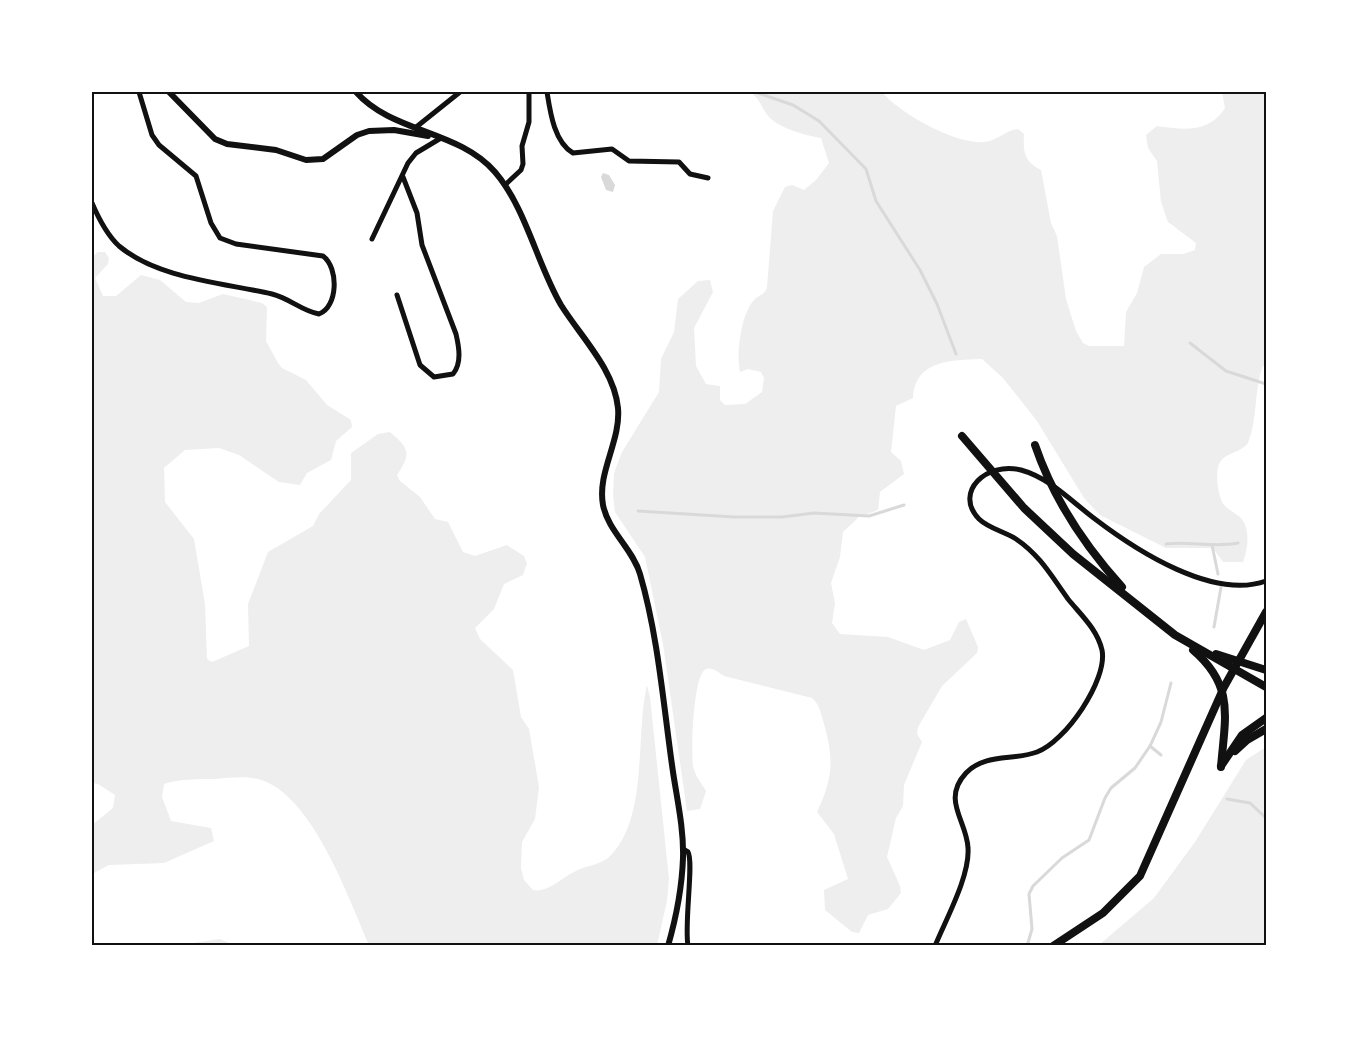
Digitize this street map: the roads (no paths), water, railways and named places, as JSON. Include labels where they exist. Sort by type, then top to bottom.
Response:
[{"type":"highway","points":[[962,436],[1030,514],[1073,554],[1206,661],[1215,673],[1225,700],[1221,767]]},
{"type":"highway","points":[[1035,446],[1039,458],[1080,534],[1104,567],[1138,605]]},
{"type":"highway","points":[[1175,635],[1215,654],[1266,670]]},
{"type":"highway","points":[[1175,635],[1266,687]]},
{"type":"highway","points":[[1221,767],[1242,735],[1266,718]]},
{"type":"highway","points":[[1221,767],[1247,740],[1266,729]]},
{"type":"main road","points":[[1053,945],[1103,914],[1140,876],[1224,687],[1266,612]]},
{"type":"street","points":[[92,203],[120,246],[144,260],[212,284],[276,295],[319,314],[327,309],[332,297],[333,272],[331,264],[323,256],[236,244],[220,238],[211,223],[196,176],[159,145],[152,135],[139,92]]},
{"type":"street","points":[[169,92],[215,139],[227,144],[276,150],[306,160],[323,159],[357,135],[369,131],[394,130],[441,138]]},
{"type":"street","points":[[356,92],[373,107],[465,148],[495,171],[505,185],[561,304],[591,347],[616,400],[616,431],[604,482],[603,505],[610,524],[633,558],[642,583],[657,658],[683,849],[679,894],[668,945]]},
{"type":"street","points":[[416,128],[459,92]]},
{"type":"street","points":[[505,185],[521,170],[523,164],[522,146],[529,122],[529,92]]},
{"type":"street","points":[[547,92],[555,127],[564,145],[573,153],[612,149],[629,161],[670,160],[679,162],[690,174],[708,178]]},
{"type":"street","points":[[372,239],[408,163],[416,153],[441,138]]},
{"type":"street","points":[[397,295],[420,365],[434,377],[453,374],[456,370],[460,348],[422,245],[417,213],[403,177]]},
{"type":"street","points":[[935,945],[967,860],[967,838],[955,806],[956,795],[964,775],[987,760],[1020,756],[1049,745],[1085,703],[1102,669],[1102,650],[1093,628],[1046,565],[1015,539],[979,519],[972,507],[972,491],[981,475],[995,468],[1023,471],[1062,491],[1114,533],[1184,573],[1223,584],[1248,586],[1266,581]]},
{"type":"street","points":[[683,849],[688,852],[691,861],[686,914],[688,945]]},
{"type":"waterway","points":[[755,92],[793,105],[819,121],[866,169],[876,201],[920,270],[937,304],[956,354]]},
{"type":"waterway","points":[[1190,343],[1226,371],[1266,384]]},
{"type":"waterway","points":[[638,511],[734,517],[782,517],[814,513],[869,516],[904,505]]},
{"type":"waterway","points":[[1166,544],[1238,543]]},
{"type":"waterway","points":[[1212,545],[1218,574]]},
{"type":"waterway","points":[[1214,627],[1221,587]]},
{"type":"waterway","points":[[1027,946],[1032,929],[1029,894],[1033,886],[1062,858],[1089,840],[1111,788],[1135,768],[1150,746],[1161,722],[1171,683]]},
{"type":"waterway","points":[[1150,746],[1161,755]]},
{"type":"waterway","points":[[1227,799],[1250,803],[1266,818]]}]
